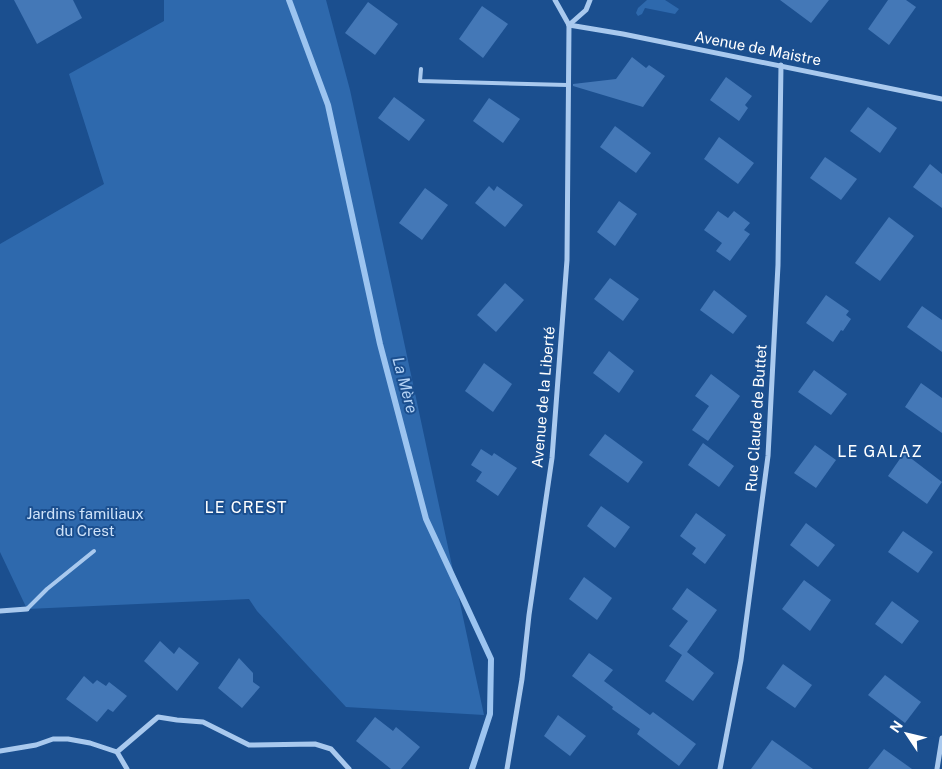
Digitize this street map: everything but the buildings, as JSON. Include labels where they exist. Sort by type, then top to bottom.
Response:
[{"type":"street","points":[[555,0],[569,25],[586,10],[590,0]]},
{"type":"street","name":"Avenue de Maistre","points":[[569,25],[781,65],[942,99]]},
{"type":"street","name":"Avenue de la Liberté","points":[[507,769],[522,679],[529,615],[552,458],[567,260],[569,25]]},
{"type":"street","name":"Rue Claude de Buttet","points":[[720,769],[742,660],[768,456],[778,265],[781,65]]},
{"type":"street","points":[[0,611],[27,609]]},
{"type":"street","points":[[117,752],[158,716],[203,722],[249,745],[315,744],[331,748],[349,769]]},
{"type":"street","points":[[937,769],[942,738]]},
{"type":"street","points":[[0,751],[36,745],[52,739],[68,739],[90,743],[117,752],[127,769]]},
{"type":"lane","points":[[421,69],[420,81],[567,85]]},
{"type":"lane","points":[[27,609],[47,589],[94,551]]},
{"type":"green space","name":"Jardins familiaux du Crest","points":[[164,0],[326,0],[350,90],[484,715],[346,707],[257,611],[249,599],[27,609],[0,552],[0,244],[104,184],[69,74],[164,21]]},
{"type":"green space","points":[[647,0],[665,0],[679,9],[675,14],[645,8],[642,14],[638,16],[636,13],[638,8]]},
{"type":"waterway","name":"La Mère","points":[[289,0],[328,105],[380,344],[426,519],[491,659],[490,714],[472,769]]},
{"type":"district","name":"LE GALAZ","points":[[880,451]]},
{"type":"district","name":"LE CREST","points":[[246,507]]}]
